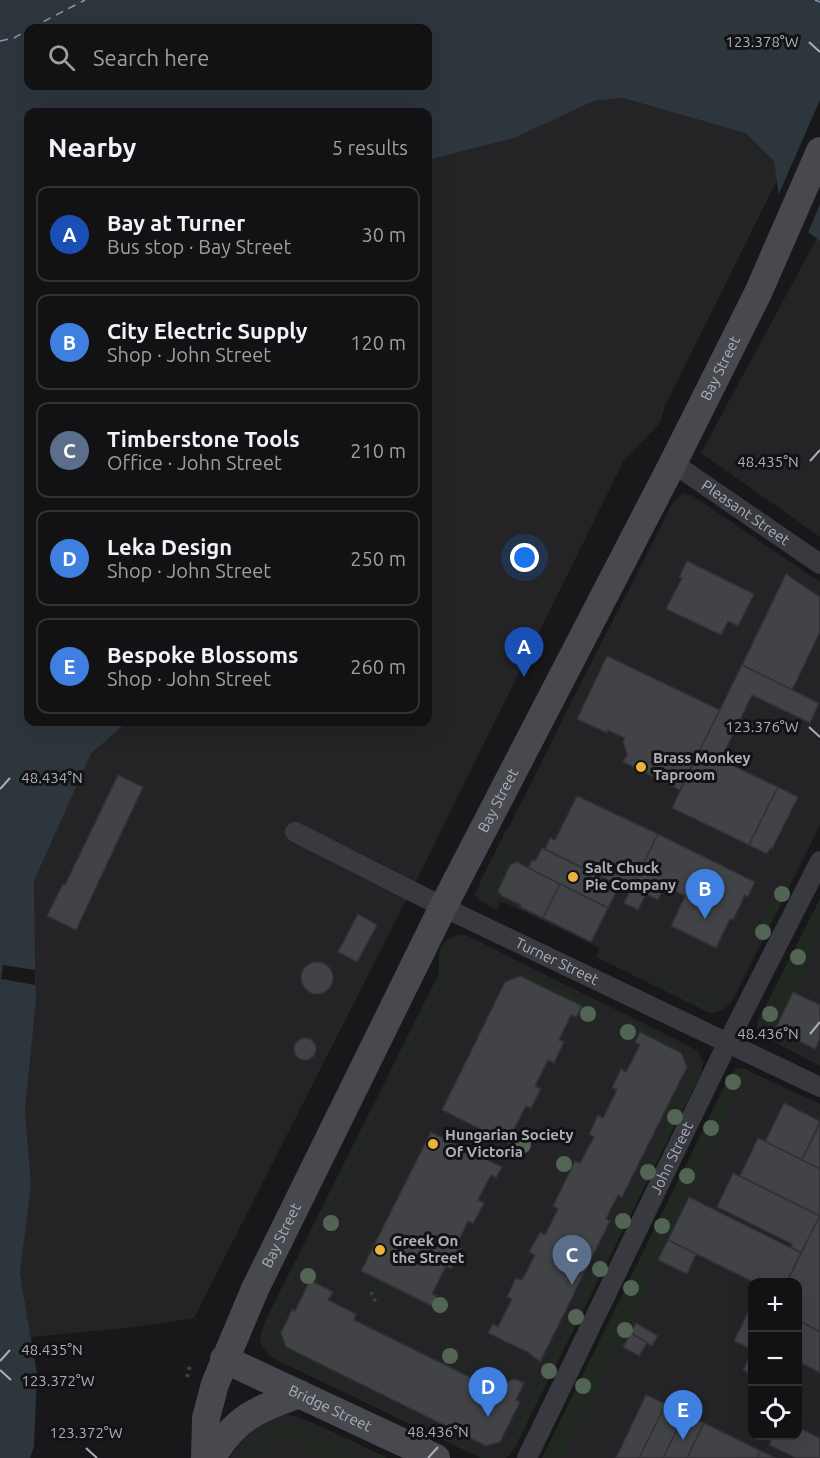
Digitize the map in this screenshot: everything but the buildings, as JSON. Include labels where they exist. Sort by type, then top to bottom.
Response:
[{"type":"main road","name":"Bay Street","points":[[205,1458],[206,1419],[215,1384],[278,1240],[443,907],[673,463],[758,293],[820,151]]},
{"type":"main road","name":"Bridge Street","points":[[224,1359],[436,1458]]},
{"type":"main road","points":[[212,1458],[222,1440],[241,1421],[262,1407],[300,1394]]},
{"type":"street","name":"Pleasant Street","points":[[673,463],[820,564]]},
{"type":"street","name":"Turner Street","points":[[296,832],[443,907],[820,1087]]},
{"type":"street","name":"John Street","points":[[527,1458],[728,1042],[820,861]]},
{"type":"path","points":[[371,1292],[377,1306]]},
{"type":"path","points":[[187,1377],[190,1365]]},
{"type":"shaded area","points":[[0,0],[820,0],[820,241],[781,212],[774,161],[745,133],[623,98],[594,101],[514,138],[432,159],[432,108],[24,108],[24,726],[122,726],[91,754],[34,881],[36,1001],[25,1110],[31,1185],[20,1273],[37,1374],[34,1447],[30,1458],[0,1458]]},
{"type":"shaded area","points":[[623,98],[745,133],[774,161],[777,180],[665,406],[660,423],[624,460],[425,863],[194,1318],[134,1327],[31,1337],[20,1273],[31,1185],[25,1110],[36,1001],[34,881],[91,754],[122,726],[432,726],[432,159],[514,138],[594,101]]},
{"type":"shaded area","points":[[817,238],[820,241],[820,537],[701,453]]},
{"type":"shaded area","points":[[683,493],[693,496],[820,582],[820,825],[731,1003],[714,1013],[596,957],[600,948],[506,903],[500,902],[498,908],[494,909],[478,899],[475,894],[673,502]]},
{"type":"shaded area","points":[[618,611],[621,611],[558,736],[557,730]]},
{"type":"shaded area","points":[[514,824],[483,886],[479,884],[508,827]]},
{"type":"shaded area","points":[[508,852],[523,859],[521,864],[515,862],[510,865],[498,891],[502,896],[521,905],[520,907],[492,893],[489,889]]},
{"type":"shaded area","points":[[782,885],[786,894],[758,949],[749,951]]},
{"type":"shaded area","points":[[820,899],[820,1066],[767,1038],[757,1027]]},
{"type":"shaded area","points":[[820,899],[820,937],[775,1030],[758,1021]]},
{"type":"shaded area","points":[[466,935],[687,1045],[699,1052],[703,1063],[701,1073],[515,1447],[506,1458],[481,1458],[275,1359],[261,1345],[260,1337],[264,1324],[439,974],[439,955],[442,945],[448,939]]},
{"type":"shaded area","points":[[442,945],[452,950],[450,966],[394,1076],[391,1069],[439,974],[439,955]]},
{"type":"shaded area","points":[[524,971],[598,1007],[592,1019],[579,1012],[581,1006],[520,976]]},
{"type":"shaded area","points":[[661,972],[712,998],[721,981],[730,978],[719,1000],[714,1003],[657,975]]},
{"type":"shaded area","points":[[654,980],[712,1007],[708,1012],[659,988]]},
{"type":"shaded area","points":[[628,1020],[684,1048],[681,1053],[640,1033],[637,1039],[623,1031]]},
{"type":"shaded area","points":[[703,1059],[701,1073],[508,1457],[503,1454],[697,1065]]},
{"type":"shaded area","points":[[742,1068],[820,1104],[820,1458],[542,1458],[730,1076],[735,1070]]},
{"type":"shaded area","points":[[742,1068],[749,1070],[658,1260],[651,1268],[647,1296],[638,1316],[621,1349],[612,1351],[601,1374],[602,1384],[563,1458],[542,1458],[727,1081],[735,1070]]},
{"type":"shaded area","points":[[380,1105],[313,1239],[307,1238],[373,1106]]},
{"type":"shaded area","points":[[295,1262],[301,1264],[269,1326],[264,1324]]},
{"type":"shaded area","points":[[378,1279],[390,1285],[380,1305],[375,1307],[370,1294]]},
{"type":"shaded area","points":[[280,1322],[285,1325],[281,1333],[286,1347],[331,1369],[328,1374],[278,1350],[280,1346],[275,1332]]},
{"type":"shaded area","points":[[278,1356],[489,1457],[481,1458],[275,1359]]},
{"type":"shaded area","points":[[286,1415],[318,1425],[387,1458],[230,1458],[238,1443],[249,1430],[274,1417]]},
{"type":"shaded area","points":[[275,1423],[296,1423],[365,1458],[323,1458],[301,1445],[282,1439],[268,1445],[262,1457],[238,1458],[253,1435]]},
{"type":"shaded area","points":[[328,1430],[387,1458],[378,1458],[327,1433]]},
{"type":"pier","points":[[820,100],[820,204],[807,235],[778,212],[777,198]]},
{"type":"pier","points":[[3,965],[35,970],[35,985],[1,979]]},
{"type":"ferry route","points":[[39,24],[85,0]]},
{"type":"ferry route","points":[[815,0],[820,2]]},
{"type":"ferry route","points":[[0,41],[14,38],[24,32]]},
{"type":"place","name":"Bay at Turner","points":[[524,677]]},
{"type":"place","name":"Brass Monkey Taproom","points":[[641,767]]},
{"type":"place","name":"Salt Chuck Pie Company","points":[[573,877]]},
{"type":"place","name":"City Electric Supply","points":[[705,919]]},
{"type":"place","name":"Hungarian Society Of Victoria","points":[[433,1144]]},
{"type":"place","name":"Greek On the Street","points":[[380,1250]]},
{"type":"place","name":"Timberstone Tools","points":[[572,1285]]},
{"type":"place","name":"Leka Design","points":[[488,1417]]},
{"type":"place","name":"Bespoke Blossoms","points":[[683,1440]]}]
